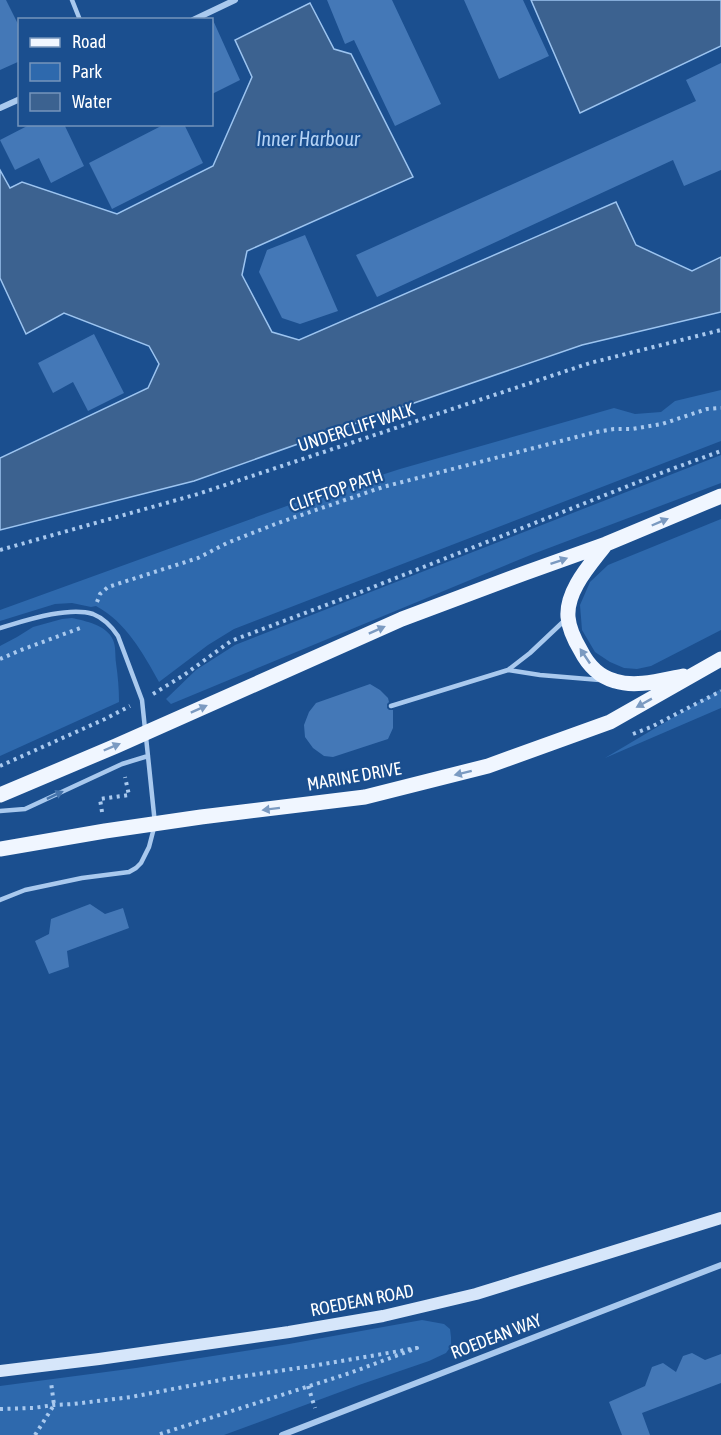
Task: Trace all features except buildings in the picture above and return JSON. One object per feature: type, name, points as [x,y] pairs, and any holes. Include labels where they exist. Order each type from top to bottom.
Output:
[{"type":"main road","points":[[0,795],[402,619],[606,544],[721,496]]},
{"type":"main road","points":[[606,544],[578,582],[569,604],[568,617],[572,636],[582,655],[595,671],[614,681]]},
{"type":"main road","name":"MARINE DRIVE","points":[[0,849],[105,831],[365,797],[488,766],[610,722],[721,659]]},
{"type":"main road","name":"MARINE DRIVE","points":[[614,681],[634,684],[695,674]]},
{"type":"main road","name":"ROEDEAN ROAD","points":[[0,1371],[289,1332],[383,1316],[476,1294],[721,1218]]},
{"type":"street","points":[[197,18],[235,0]]},
{"type":"street","points":[[0,108],[18,100]]},
{"type":"street","name":"ROEDEAN WAY","points":[[282,1435],[721,1264]]},
{"type":"lane","points":[[72,0],[79,18]]},
{"type":"lane","points":[[0,628],[56,614],[79,612],[93,614],[111,626],[118,636],[142,700],[155,824],[149,847],[141,863],[129,872],[82,878],[25,890],[0,900]]},
{"type":"lane","points":[[391,706],[508,670],[530,653],[568,617]]},
{"type":"lane","points":[[508,670],[614,681]]},
{"type":"lane","points":[[0,811],[25,809],[122,765],[148,756]]},
{"type":"path","name":"UNDERCLIFF WALK","points":[[0,550],[198,494],[590,363],[721,330]]},
{"type":"path","name":"CLIFFTOP PATH","points":[[98,617],[102,609],[96,606],[100,594],[108,587],[198,558],[227,543],[383,487],[596,432],[662,424],[707,409],[721,408]]},
{"type":"path","points":[[0,766],[142,700],[184,675],[231,641],[721,451]]},
{"type":"path","points":[[0,659],[77,630],[92,623],[98,617]]},
{"type":"path","points":[[0,1409],[33,1408],[132,1397],[231,1377],[417,1348],[350,1373],[157,1435]]},
{"type":"path","points":[[35,1435],[54,1405],[47,1366]]},
{"type":"path","points":[[308,1386],[319,1421]]},
{"type":"green space","points":[[721,390],[721,441],[234,629],[208,645],[159,682],[140,649],[125,629],[96,606],[72,603],[55,604],[0,621],[0,610],[295,503],[400,469],[614,408],[635,414],[661,412],[675,401]]},
{"type":"green space","points":[[721,455],[721,483],[533,554],[171,704],[166,699],[196,670],[235,645]]},
{"type":"green space","points":[[721,519],[721,630],[651,666],[637,669],[624,668],[595,652],[582,630],[580,605],[590,582],[608,565]]},
{"type":"green space","points":[[72,618],[101,627],[113,640],[119,702],[0,756],[0,646],[33,627]]},
{"type":"green space","points":[[721,689],[721,708],[605,758]]},
{"type":"green space","points":[[422,1320],[444,1324],[450,1329],[451,1346],[446,1353],[224,1435],[0,1435],[0,1386],[136,1368]]},
{"type":"water","points":[[531,0],[721,0],[721,46],[580,113]]},
{"type":"water","name":"Inner Harbour","points":[[310,3],[334,49],[351,54],[413,177],[247,251],[242,275],[272,332],[299,340],[616,202],[636,245],[692,271],[721,257],[721,312],[582,345],[194,481],[0,530],[0,458],[148,388],[159,364],[149,346],[64,313],[26,334],[0,278],[0,170],[10,188],[22,182],[117,214],[213,166],[252,77],[235,40]]}]
